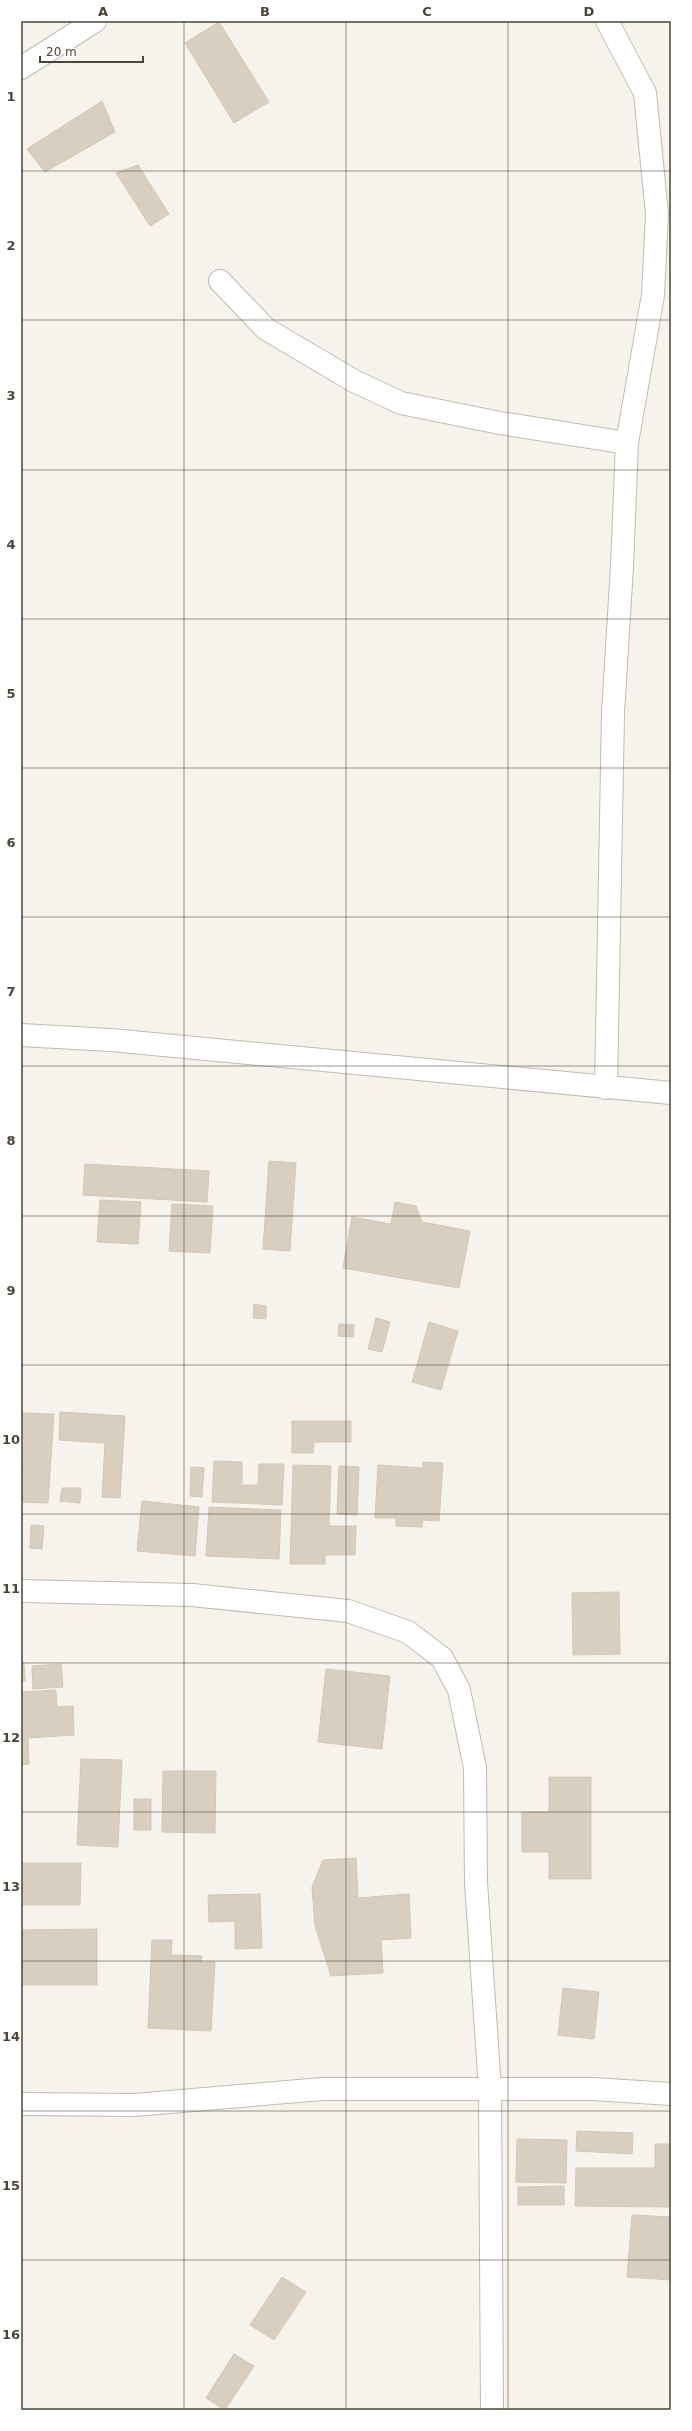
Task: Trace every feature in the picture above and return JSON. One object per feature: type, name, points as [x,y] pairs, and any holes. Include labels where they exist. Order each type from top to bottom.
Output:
[{"type":"street","points":[[21,68],[95,21]]},
{"type":"street","points":[[606,1088],[613,713],[622,566],[627,443],[653,295],[657,214],[645,93],[608,21]]},
{"type":"street","points":[[220,281],[266,329],[354,381],[401,404],[500,423],[627,443]]},
{"type":"street","points":[[21,1035],[111,1040],[671,1093]]},
{"type":"street","points":[[21,1591],[192,1595],[348,1611],[408,1632],[442,1658],[459,1690],[475,1768],[476,1883],[490,2089],[492,2410]]},
{"type":"street","points":[[21,2104],[135,2105],[322,2089],[594,2089],[671,2094]]},
{"type":"building","points":[[219,22],[269,102],[234,123],[185,43]]},
{"type":"building","points":[[102,101],[115,132],[45,172],[27,149]]},
{"type":"building","points":[[138,165],[169,214],[150,226],[116,173]]},
{"type":"building","points":[[269,1161],[296,1163],[290,1251],[263,1249]]},
{"type":"building","points":[[85,1164],[209,1171],[207,1202],[83,1195]]},
{"type":"building","points":[[100,1200],[141,1202],[138,1244],[97,1242]]},
{"type":"building","points":[[395,1202],[416,1206],[422,1222],[470,1231],[459,1288],[343,1268],[352,1217],[391,1224]]},
{"type":"building","points":[[172,1204],[213,1206],[210,1253],[169,1251]]},
{"type":"building","points":[[254,1304],[266,1306],[266,1319],[253,1318]]},
{"type":"building","points":[[376,1318],[390,1322],[382,1352],[368,1349]]},
{"type":"building","points":[[429,1322],[458,1331],[441,1390],[412,1382]]},
{"type":"building","points":[[339,1324],[354,1325],[353,1337],[338,1336]]},
{"type":"building","points":[[60,1412],[125,1416],[120,1498],[102,1497],[105,1443],[59,1440]]},
{"type":"building","points":[[21,1413],[54,1414],[48,1503],[21,1502],[24,1439],[21,1439]]},
{"type":"building","points":[[292,1421],[351,1421],[351,1442],[314,1442],[313,1453],[292,1453]]},
{"type":"building","points":[[214,1461],[242,1462],[242,1485],[258,1485],[259,1464],[284,1464],[282,1505],[212,1502]]},
{"type":"building","points":[[423,1462],[443,1463],[439,1521],[423,1520],[422,1527],[396,1526],[396,1518],[375,1518],[378,1465],[423,1468]]},
{"type":"building","points":[[293,1465],[331,1466],[329,1526],[356,1526],[355,1555],[325,1555],[325,1564],[290,1564]]},
{"type":"building","points":[[339,1466],[359,1467],[357,1515],[337,1514]]},
{"type":"building","points":[[191,1467],[204,1468],[202,1497],[190,1496]]},
{"type":"building","points":[[62,1488],[81,1488],[80,1503],[60,1501]]},
{"type":"building","points":[[142,1501],[199,1507],[195,1556],[137,1551]]},
{"type":"building","points":[[209,1507],[281,1510],[279,1559],[206,1556]]},
{"type":"building","points":[[31,1525],[44,1526],[42,1549],[30,1548]]},
{"type":"building","points":[[619,1592],[620,1654],[573,1655],[572,1593]]},
{"type":"building","points":[[24,1662],[25,1681],[21,1681],[21,1663]]},
{"type":"building","points":[[61,1664],[63,1687],[33,1689],[32,1666]]},
{"type":"building","points":[[326,1669],[390,1676],[382,1749],[318,1742]]},
{"type":"building","points":[[56,1690],[57,1707],[73,1706],[74,1735],[28,1738],[29,1764],[21,1765],[21,1692]]},
{"type":"building","points":[[81,1759],[122,1760],[118,1847],[77,1845]]},
{"type":"building","points":[[163,1771],[216,1771],[215,1833],[162,1832]]},
{"type":"building","points":[[549,1777],[591,1777],[591,1879],[549,1879],[549,1852],[522,1852],[522,1812],[549,1812]]},
{"type":"building","points":[[134,1799],[151,1799],[151,1830],[134,1830]]},
{"type":"building","points":[[356,1858],[358,1898],[409,1894],[411,1938],[381,1940],[383,1973],[331,1976],[315,1926],[312,1887],[323,1860]]},
{"type":"building","points":[[21,1863],[81,1863],[80,1905],[21,1905]]},
{"type":"building","points":[[260,1894],[262,1948],[235,1949],[235,1921],[209,1922],[208,1895]]},
{"type":"building","points":[[97,1929],[97,1985],[21,1985],[21,1930]]},
{"type":"building","points":[[152,1940],[172,1940],[171,1955],[202,1956],[201,1962],[215,1962],[211,2031],[148,2028]]},
{"type":"building","points":[[563,1988],[599,1992],[594,2039],[558,2035]]},
{"type":"building","points":[[577,2131],[633,2133],[632,2154],[576,2151]]},
{"type":"building","points":[[517,2139],[567,2140],[566,2183],[516,2182]]},
{"type":"building","points":[[655,2144],[671,2144],[671,2207],[575,2206],[576,2168],[655,2168]]},
{"type":"building","points":[[564,2186],[564,2205],[518,2205],[518,2187]]},
{"type":"building","points":[[632,2215],[671,2217],[671,2280],[627,2277]]},
{"type":"building","points":[[282,2277],[306,2292],[274,2340],[250,2325]]},
{"type":"building","points":[[234,2354],[254,2366],[225,2410],[206,2398]]}]
